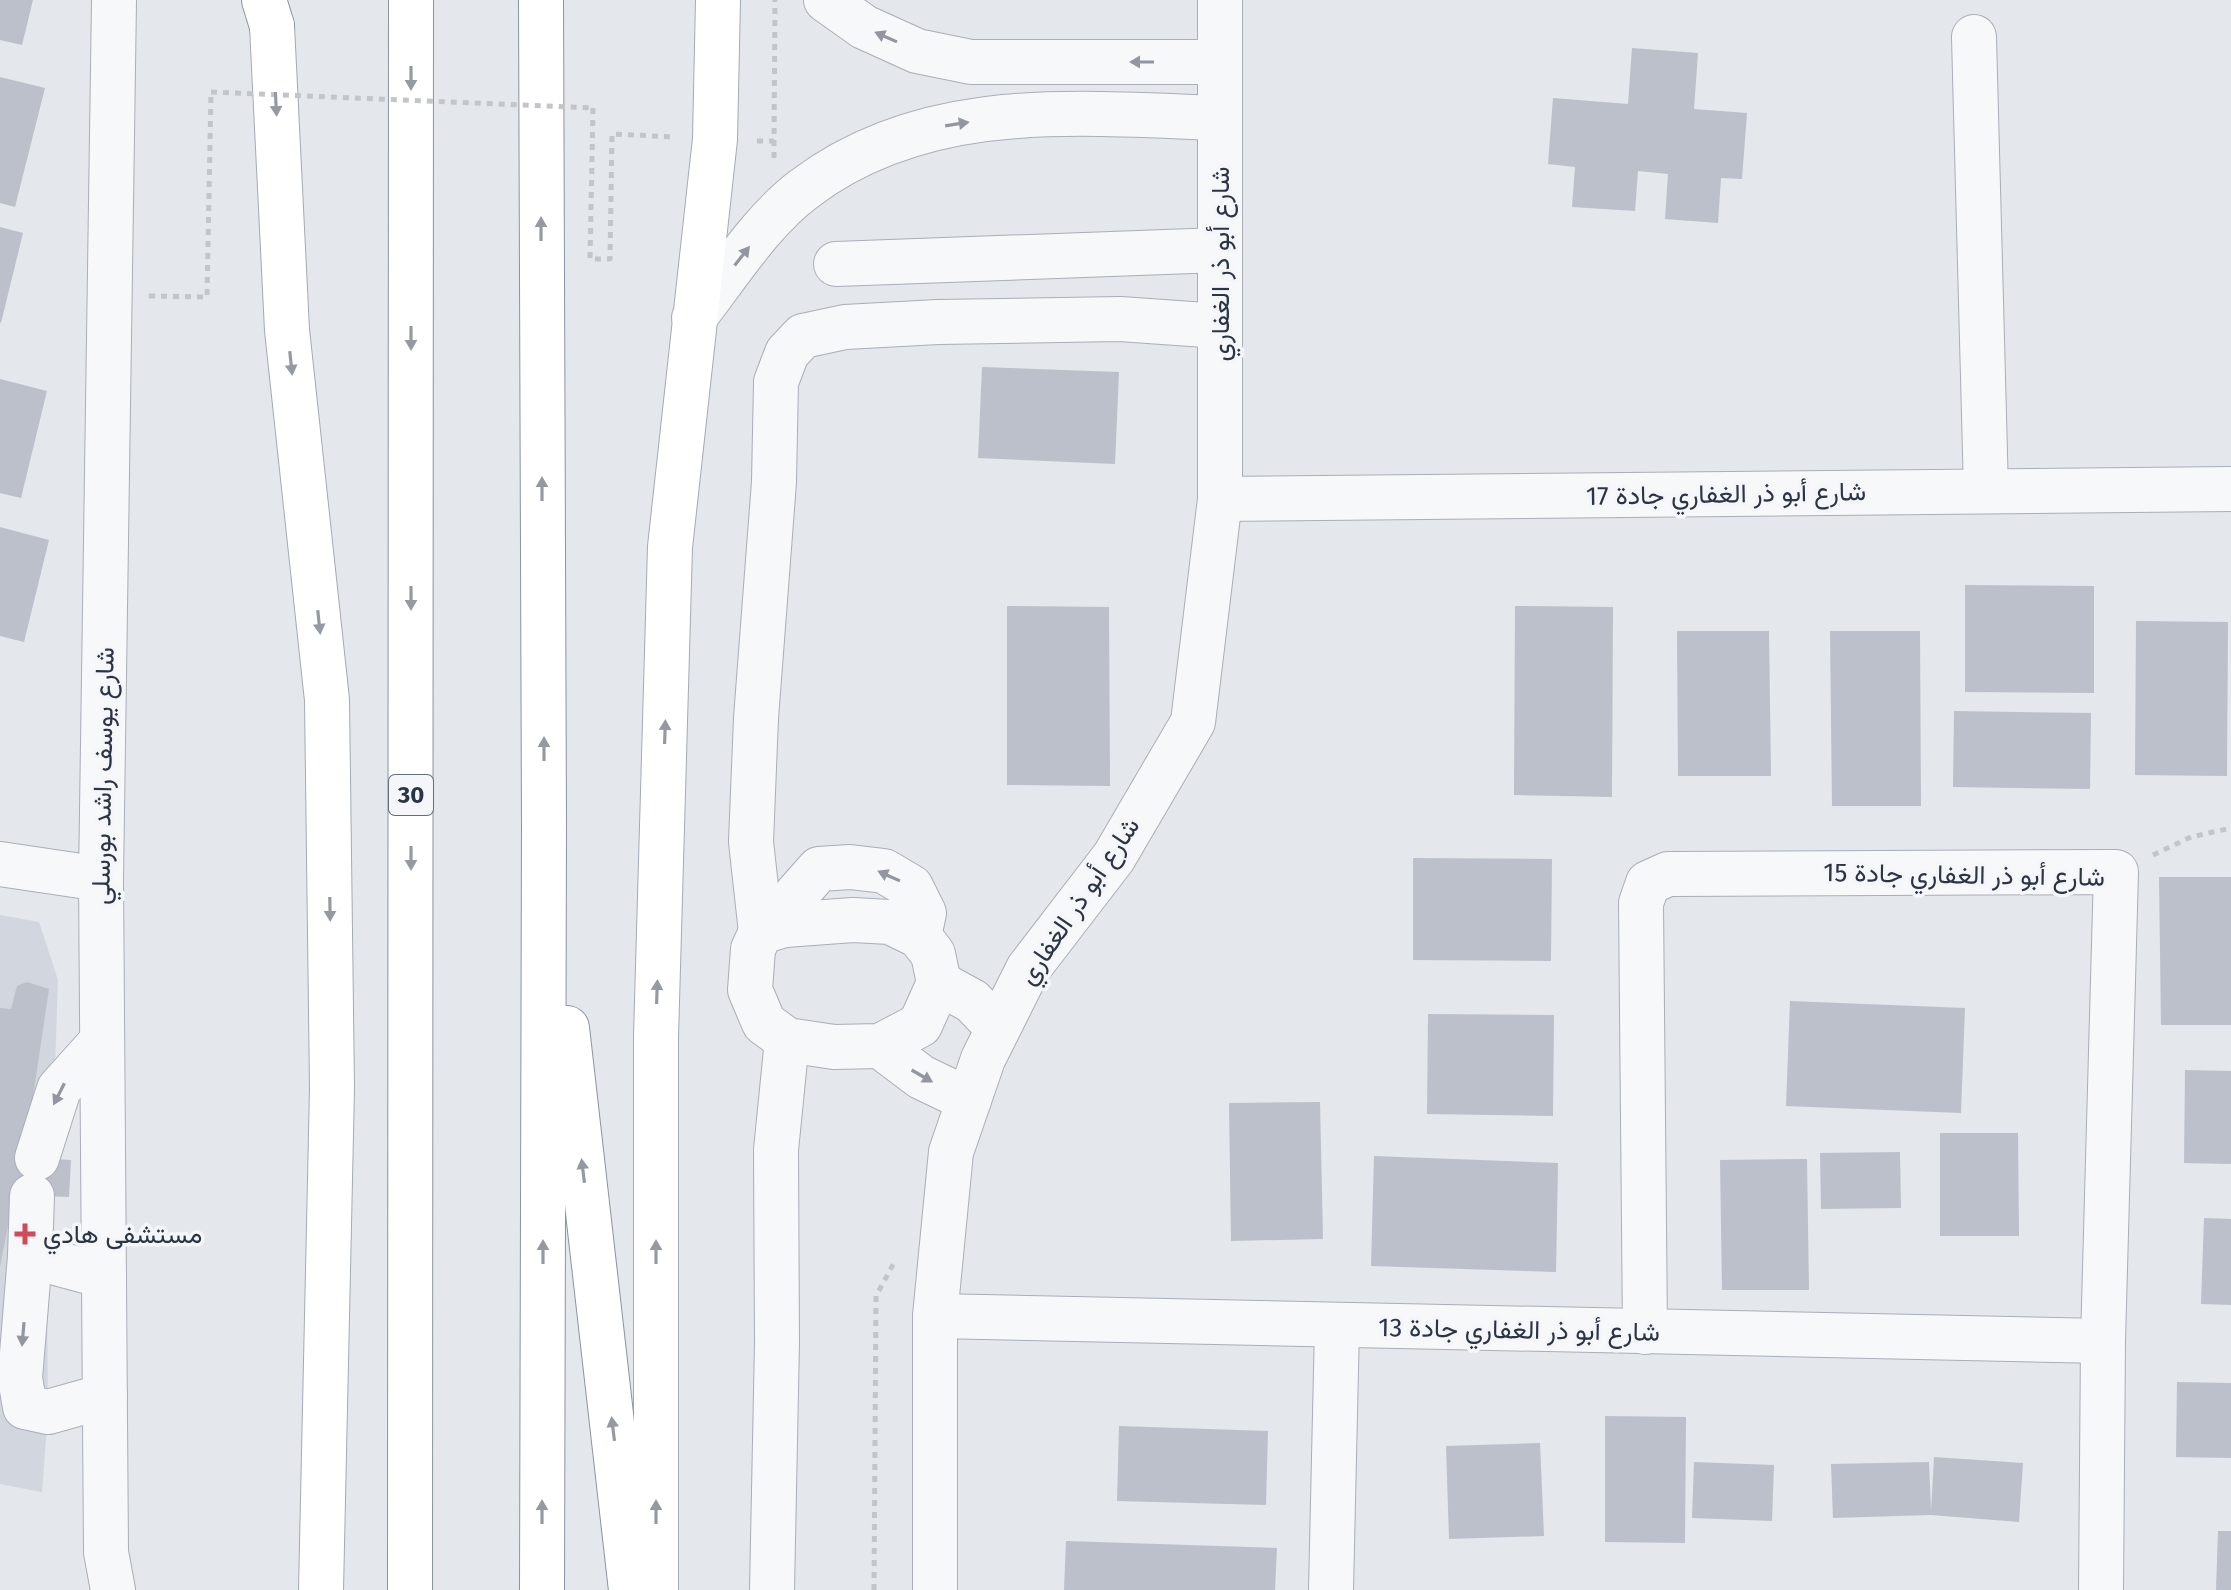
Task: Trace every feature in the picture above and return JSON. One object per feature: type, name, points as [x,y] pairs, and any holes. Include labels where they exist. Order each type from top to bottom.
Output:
[{"type":"main road","name":"30","points":[[410,1590],[411,0]]},
{"type":"main road","points":[[541,0],[544,827],[542,1590]]},
{"type":"main road","points":[[656,1590],[656,1037],[670,547],[715,139],[718,0]]},
{"type":"main road","points":[[270,9],[287,330],[327,700],[332,1088],[321,1590]]},
{"type":"main road","points":[[544,827],[631,1590]]},
{"type":"street","name":"شارع يوسف راشد بورسلي","points":[[105,1577],[101,879],[114,0]]},
{"type":"street","points":[[826,0],[864,27],[917,51],[971,62],[1220,62]]},
{"type":"street","name":"شارع أبو ذر الغفاري","points":[[935,1590],[935,1316],[951,1152],[983,1059],[1028,969],[1114,857],[1193,722],[1220,499],[1220,0]]},
{"type":"street","points":[[1974,37],[1986,491]]},
{"type":"street","points":[[694,318],[774,216],[803,189],[890,141],[950,125],[1046,112],[1219,118]]},
{"type":"street","points":[[836,264],[1220,250]]},
{"type":"street","points":[[773,928],[751,842],[756,718],[774,482],[776,382],[787,353],[803,336],[845,327],[876,325],[1120,319],[1220,326]]},
{"type":"street","name":"شارع أبو ذر الغفاري جادة 17","points":[[1220,499],[2231,489]]},
{"type":"street","points":[[0,864],[101,879]]},
{"type":"street","points":[[850,867],[884,871],[911,887],[924,913],[919,936],[933,954],[939,983],[920,1025],[880,1046],[834,1047],[787,1040],[764,1023],[750,990],[753,949],[773,928],[796,895],[819,869],[850,867]]},
{"type":"street","name":"شارع أبو ذر الغفاري جادة 15","points":[[1645,1332],[1641,903],[1648,883],[1668,874],[2116,872],[2103,1341],[2101,1590]]},
{"type":"street","points":[[939,983],[972,1001],[998,1028]]},
{"type":"street","points":[[772,1590],[777,1342],[776,1150],[787,1040]]},
{"type":"street","points":[[102,1041],[59,1089],[34,1177],[20,1378],[25,1407],[48,1412],[105,1396]]},
{"type":"street","points":[[880,1046],[921,1077],[969,1100]]},
{"type":"street","points":[[30,1256],[104,1276]]},
{"type":"street","name":"شارع أبو ذر الغفاري جادة 13","points":[[935,1316],[2103,1341]]},
{"type":"street","points":[[1331,1590],[1337,1326]]},
{"type":"path","points":[[110,294],[182,299],[207,297],[211,92],[593,108],[590,259],[610,259],[612,134],[774,141],[775,0]]},
{"type":"path","points":[[2116,872],[2191,837],[2231,828]]},
{"type":"path","points":[[874,1590],[876,1296],[898,1256]]},
{"type":"shaded area","name":"مستشفى هادي","points":[[0,915],[39,922],[58,980],[47,1300],[48,1412],[42,1492],[0,1484]]},
{"type":"building","points":[[0,0],[33,0],[22,45],[0,40]]},
{"type":"building","points":[[1632,48],[1698,53],[1694,109],[1747,113],[1742,179],[1721,178],[1718,223],[1665,219],[1668,174],[1638,171],[1635,211],[1572,207],[1575,167],[1548,164],[1553,98],[1628,104]]},
{"type":"building","points":[[0,77],[45,88],[15,207],[0,203]]},
{"type":"building","points":[[0,227],[23,233],[1,323],[0,322]]},
{"type":"building","points":[[982,367],[1119,372],[1115,464],[978,458]]},
{"type":"building","points":[[0,379],[47,391],[21,498],[0,493]]},
{"type":"building","points":[[0,527],[49,540],[24,642],[0,636]]},
{"type":"building","points":[[1965,585],[2094,586],[2094,693],[1965,692]]},
{"type":"building","points":[[1007,606],[1109,607],[1110,786],[1007,785]]},
{"type":"building","points":[[1515,606],[1613,607],[1612,797],[1514,795]]},
{"type":"building","points":[[2136,621],[2228,622],[2227,776],[2135,775]]},
{"type":"building","points":[[1677,631],[1769,631],[1771,776],[1678,776]]},
{"type":"building","points":[[1830,631],[1920,631],[1921,806],[1832,806]]},
{"type":"building","points":[[1954,711],[2091,713],[2090,789],[1953,787]]},
{"type":"building","points":[[1413,858],[1552,859],[1551,961],[1413,960]]},
{"type":"building","points":[[2159,877],[2231,877],[2231,1025],[2161,1025]]},
{"type":"building","points":[[27,982],[49,989],[24,1157],[71,1160],[69,1197],[14,1195],[0,1267],[0,1008],[11,1009],[17,986]]},
{"type":"building","points":[[1790,1001],[1965,1008],[1961,1113],[1786,1106]]},
{"type":"building","points":[[1428,1014],[1554,1015],[1553,1116],[1427,1114]]},
{"type":"building","points":[[2185,1070],[2231,1071],[2231,1164],[2184,1163]]},
{"type":"building","points":[[1320,1102],[1323,1239],[1231,1241],[1229,1103]]},
{"type":"building","points":[[1940,1133],[2018,1133],[2019,1236],[1940,1236]]},
{"type":"building","points":[[1900,1152],[1901,1208],[1821,1209],[1820,1153]]},
{"type":"building","points":[[1374,1156],[1558,1163],[1556,1272],[1371,1266]]},
{"type":"building","points":[[1807,1159],[1809,1290],[1722,1290],[1720,1160]]},
{"type":"building","points":[[2204,1218],[2231,1219],[2231,1305],[2201,1304]]},
{"type":"building","points":[[2177,1382],[2231,1383],[2231,1458],[2176,1457]]},
{"type":"building","points":[[1605,1416],[1686,1417],[1685,1543],[1605,1542]]},
{"type":"building","points":[[1119,1426],[1268,1431],[1266,1505],[1117,1501]]},
{"type":"building","points":[[1540,1443],[1544,1536],[1449,1539],[1446,1446]]},
{"type":"building","points":[[1934,1457],[2023,1463],[2019,1522],[1931,1515],[1833,1518],[1831,1464],[1929,1462],[1931,1511]]},
{"type":"building","points":[[1694,1462],[1774,1465],[1772,1521],[1692,1518]]},
{"type":"building","points":[[2218,1531],[2231,1531],[2231,1590],[2216,1590]]},
{"type":"building","points":[[1066,1541],[1277,1548],[1275,1590],[1064,1590]]},
{"type":"place","name":"مستشفى هادي","points":[[25,1234]]}]
